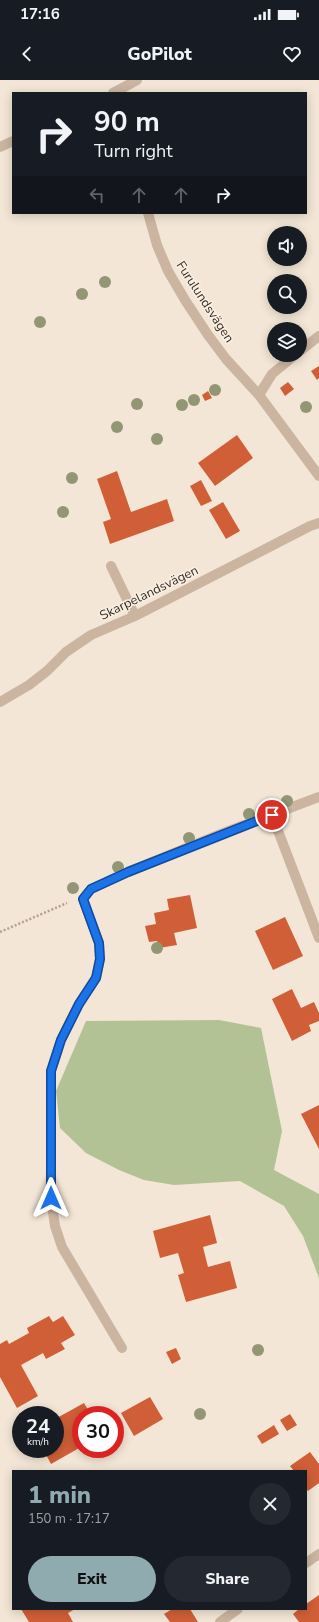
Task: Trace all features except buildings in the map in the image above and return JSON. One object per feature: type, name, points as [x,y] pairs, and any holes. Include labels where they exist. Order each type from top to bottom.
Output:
[{"type":"street","points":[[115,92],[137,80]]},
{"type":"street","points":[[0,147],[12,141]]},
{"type":"street","name":"Furulundsvägen","points":[[148,214],[157,245],[165,264],[185,300],[226,359],[259,394],[319,476]]},
{"type":"street","points":[[307,345],[319,336]]},
{"type":"street","points":[[259,394],[272,374],[287,362]]},
{"type":"street","name":"Skarpelandsvägen","points":[[0,702],[29,685],[48,670],[66,652],[91,636],[135,616],[310,526],[319,523]]},
{"type":"street","points":[[111,566],[135,616]]},
{"type":"street","points":[[122,1348],[62,1247],[54,1226],[51,1198],[51,1071],[61,1040],[79,1004],[96,978],[100,959],[99,943],[83,899],[91,889],[128,872],[319,797]]},
{"type":"street","points":[[272,815],[319,938]]},
{"type":"street","points":[[307,1562],[319,1554]]},
{"type":"street","points":[[220,1622],[237,1610]]},
{"type":"path","points":[[0,932],[61,904],[83,899]]},
{"type":"green space","points":[[219,1020],[261,1028],[282,1131],[274,1170],[319,1194],[319,1278],[303,1236],[284,1206],[240,1181],[174,1185],[144,1180],[119,1170],[86,1153],[60,1128],[56,1091],[86,1021]]},
{"type":"route","points":[[51,1198],[51,1071],[61,1040],[79,1004],[96,978],[100,959],[99,943],[95,928],[83,899],[91,889],[128,872],[272,815]]}]
